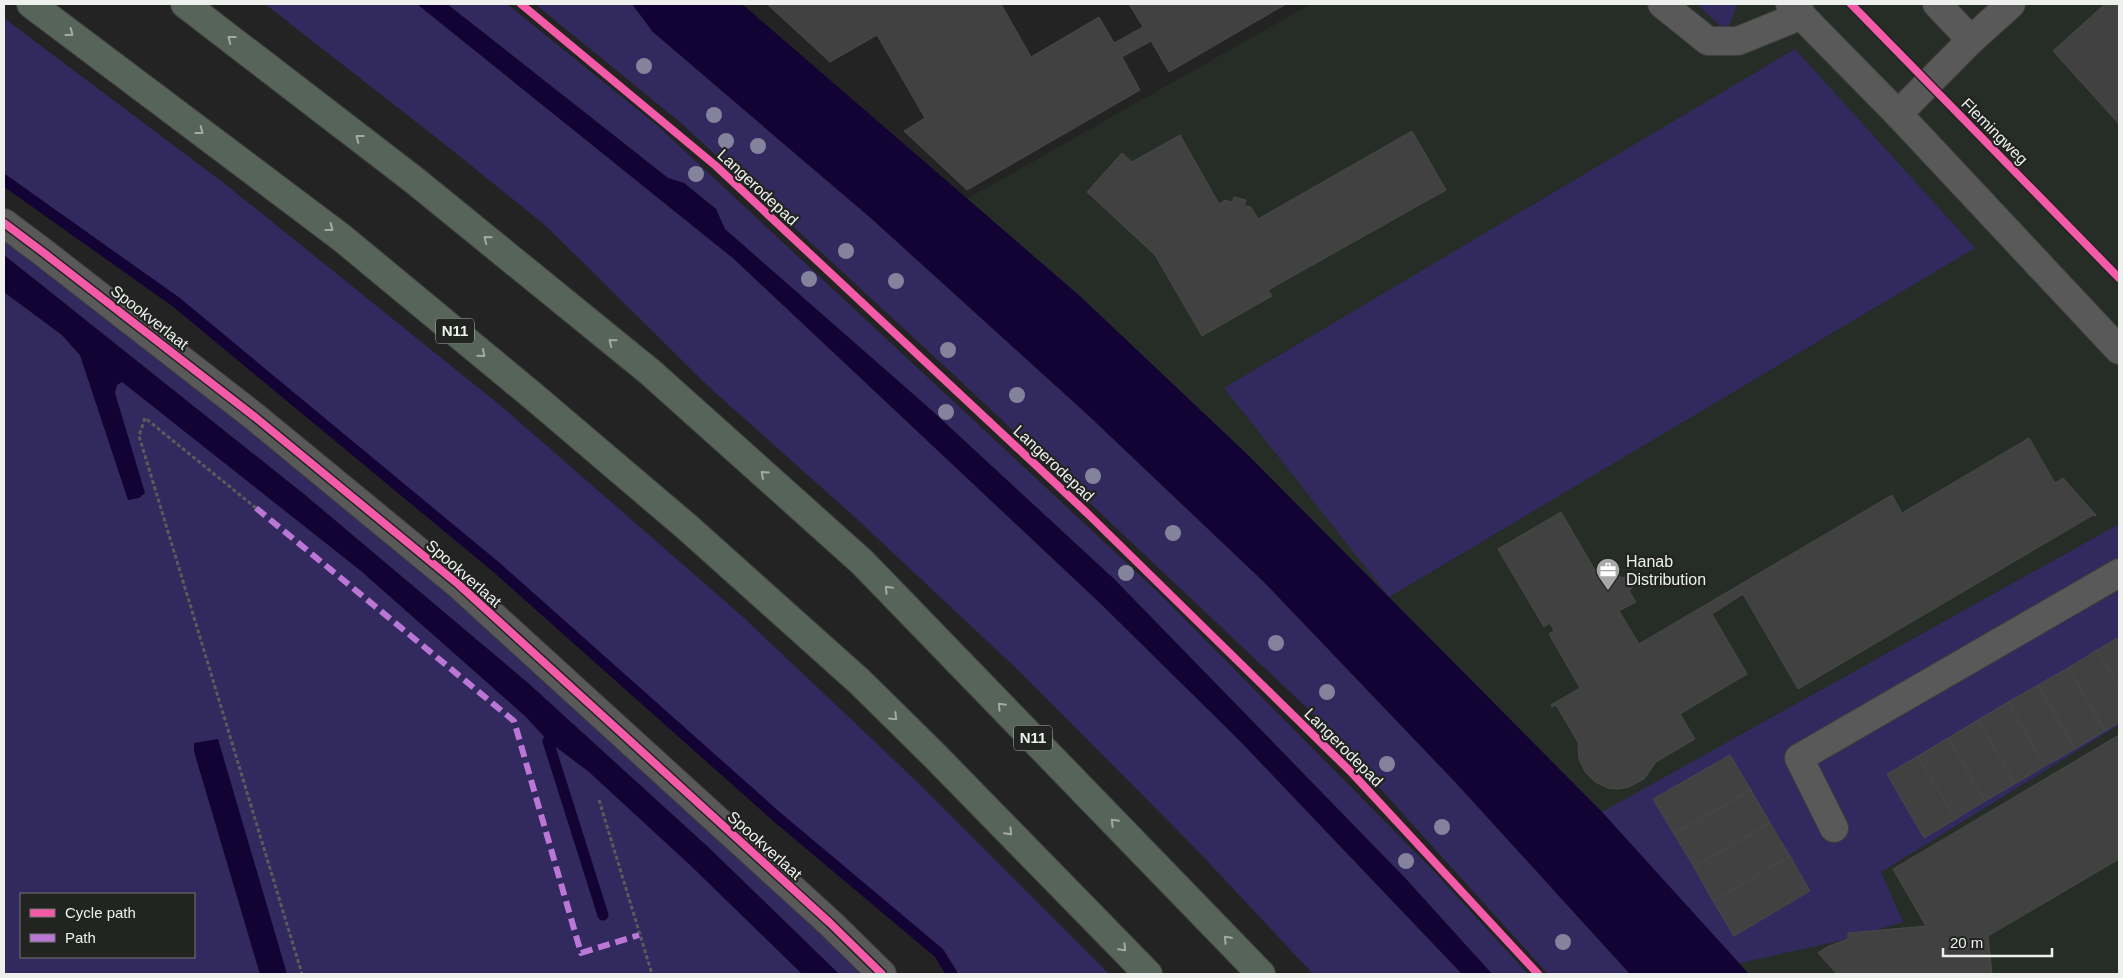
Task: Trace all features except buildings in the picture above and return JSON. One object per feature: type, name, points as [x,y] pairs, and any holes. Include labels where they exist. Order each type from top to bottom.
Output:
[{"type":"highway","name":"N11","points":[[31,4],[342,238],[533,396],[687,527],[860,682],[1148,974]]},
{"type":"highway","name":"N11","points":[[185,4],[414,180],[650,372],[855,556],[1261,974]]},
{"type":"street","points":[[1662,4],[1708,41],[1738,41],[1796,9],[1898,114],[2119,350]]},
{"type":"street","points":[[1937,4],[1971,40]]},
{"type":"street","points":[[1898,114],[1971,40],[2011,4]]},
{"type":"street","name":"Spookverlaat","points":[[4,223],[255,417],[458,584],[830,923],[882,974]]},
{"type":"street","points":[[1834,828],[1799,758],[2119,573]]},
{"type":"path","points":[[256,508],[145,418],[139,436],[302,974]]},
{"type":"path","points":[[600,800],[652,974]]},
{"type":"shaded area","points":[[265,4],[417,4],[734,259],[1101,604],[1240,741],[1462,974],[1313,974],[1197,850],[1020,672],[858,520],[709,387],[546,226]]},
{"type":"shaded area","points":[[417,4],[447,4],[668,178],[684,183],[716,209],[725,229],[929,408],[1114,579],[1406,879],[1492,974],[1462,974],[1240,741],[1101,604],[734,259]]},
{"type":"shaded area","points":[[447,4],[507,4],[658,126],[1159,593],[1430,867],[1528,974],[1492,974],[1406,879],[1114,579],[929,408],[724,229],[716,209],[684,183],[668,178]]},
{"type":"shaded area","points":[[535,4],[632,4],[653,32],[873,220],[1088,415],[1266,584],[1457,784],[1630,974],[1548,974],[1307,708],[953,374],[681,123]]},
{"type":"shaded area","points":[[632,4],[742,4],[1081,297],[1249,456],[1602,812],[1749,974],[1630,974],[1457,784],[1266,584],[1088,415],[873,220],[653,32]]},
{"type":"shaded area","points":[[1311,4],[2119,4],[2119,974],[1696,974],[930,220]]},
{"type":"shaded area","points":[[1697,4],[1737,4],[1727,32]]},
{"type":"shaded area","points":[[4,18],[225,184],[501,406],[743,617],[912,777],[1109,974],[952,974],[938,953],[777,817],[496,567],[176,302],[4,180]]},
{"type":"shaded area","points":[[1795,49],[1975,248],[1389,597],[1224,388]]},
{"type":"shaded area","points":[[4,236],[36,259],[314,482],[472,613],[851,959],[859,974],[839,974],[708,847],[528,683],[305,495],[4,255]]},
{"type":"shaded area","points":[[4,255],[305,495],[528,683],[708,847],[839,974],[802,974],[690,865],[589,772],[548,741],[526,717],[361,571],[122,382],[117,385],[115,393],[145,493],[139,498],[128,500],[80,355],[62,335],[4,292]]},
{"type":"shaded area","points":[[4,292],[62,335],[80,355],[129,500],[138,497],[96,351],[590,760],[822,974],[278,974],[194,751],[260,974],[4,974]]},
{"type":"shaded area","points":[[2119,524],[2119,725],[1881,872],[1903,922],[1839,941],[1736,964],[1602,812]]},
{"type":"shaded area","points":[[218,739],[287,974],[260,974],[194,751],[194,743]]},
{"type":"waterway","points":[[4,180],[176,302],[496,567],[777,817],[939,953],[952,974]]},
{"type":"waterway","points":[[548,741],[603,915]]},
{"type":"marked path","points":[[256,508],[514,721],[581,953],[639,935]]},
{"type":"cycle path","name":"Langerodepad","points":[[521,4],[716,166],[1087,513],[1352,773],[1538,974]]},
{"type":"cycle path","name":"Flemingweg","points":[[1851,4],[2119,278]]},
{"type":"cycle path","points":[[4,223],[255,417],[458,584],[830,923],[882,974]]},
{"type":"place","name":"Hanab Distribution","points":[[1608,591]]}]
